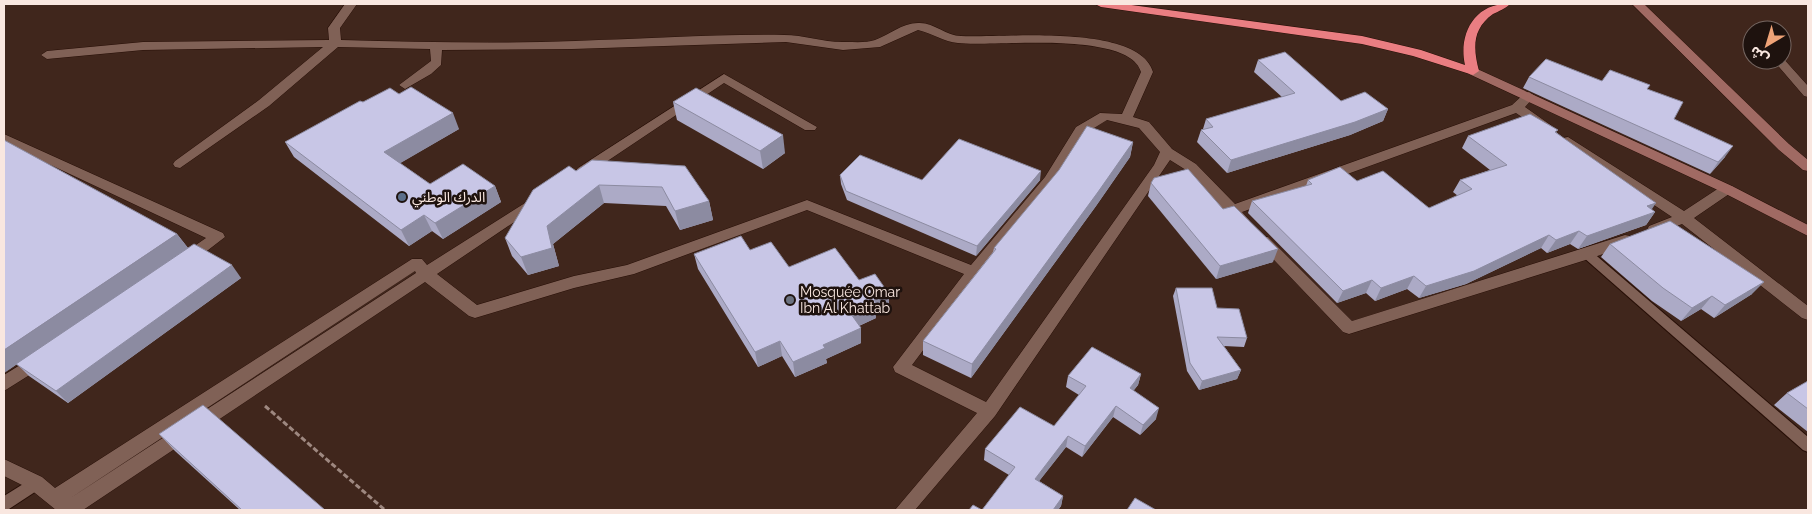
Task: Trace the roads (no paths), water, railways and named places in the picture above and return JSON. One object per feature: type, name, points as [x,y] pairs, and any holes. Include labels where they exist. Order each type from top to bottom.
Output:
[{"type":"highway","points":[[1100,4],[1362,40],[1417,52],[1473,72]]},
{"type":"highway","points":[[1473,72],[1468,55],[1468,36],[1478,22],[1492,9],[1504,4]]},
{"type":"main road","points":[[1638,4],[1784,147],[1808,167]]},
{"type":"main road","points":[[1473,72],[1529,96],[1726,189],[1808,231]]},
{"type":"street","points":[[335,43],[334,28],[350,4]]},
{"type":"street","points":[[48,55],[142,46],[335,43],[436,46],[572,45],[786,38],[843,46],[876,44],[907,29],[918,26],[935,30],[949,38],[959,40],[1040,38],[1113,47],[1143,61],[1147,72],[1126,119]]},
{"type":"street","points":[[180,164],[264,103],[335,43]]},
{"type":"street","points":[[405,84],[427,71],[437,62],[436,46]]},
{"type":"street","points":[[1788,70],[1808,93]]},
{"type":"street","points":[[575,176],[724,78],[810,127]]},
{"type":"street","points":[[1232,210],[1517,108],[1529,96]]},
{"type":"street","points":[[1517,108],[1684,218],[1808,314]]},
{"type":"street","points":[[989,411],[901,367],[974,272],[1050,180],[1081,130],[1105,116],[1126,119],[1144,125],[1167,152],[1191,167],[1349,328],[1587,254],[1684,218],[1726,189]]},
{"type":"street","points":[[4,138],[218,237],[169,271]]},
{"type":"street","points":[[904,510],[989,411],[1160,166],[1167,152]]},
{"type":"street","points":[[64,506],[247,391],[550,192]]},
{"type":"street","points":[[64,506],[417,263],[425,273],[475,312],[574,282],[629,270],[808,205],[974,272]]},
{"type":"street","points":[[4,384],[53,350]]},
{"type":"street","points":[[4,467],[36,483],[64,506]]},
{"type":"lane","points":[[1587,254],[1808,446]]},
{"type":"lane","points":[[4,504],[36,483]]},
{"type":"place","name":"الدرك الوطني","points":[[402,197]]},
{"type":"place","name":"Mosquée Omar Ibn Al Khattab","points":[[790,300]]}]
